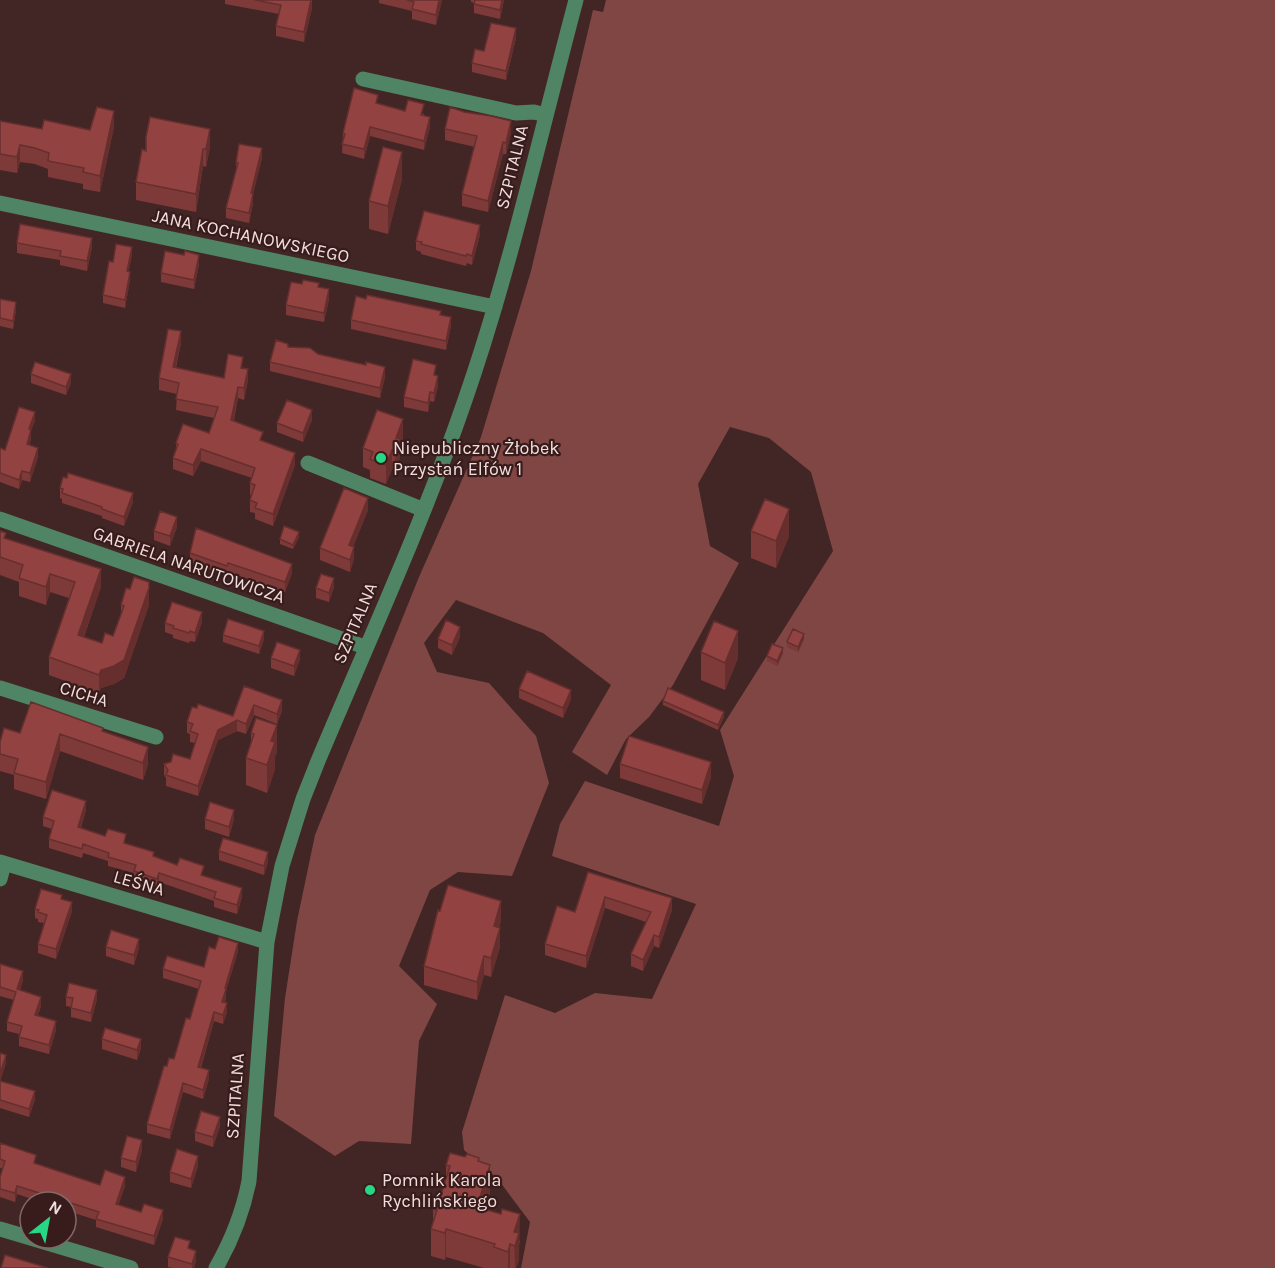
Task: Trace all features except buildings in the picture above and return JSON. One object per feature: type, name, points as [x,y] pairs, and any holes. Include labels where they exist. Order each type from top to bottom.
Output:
[{"type":"street","name":"SZPITALNA","points":[[216,1268],[237,1225],[249,1181],[267,942],[282,866],[303,799],[424,510],[465,400],[520,219],[576,0]]},
{"type":"street","points":[[363,79],[516,113],[534,112],[546,115]]},
{"type":"street","name":"JANA KOCHANOWSKIEGO","points":[[0,204],[495,307]]},
{"type":"street","points":[[308,463],[424,510]]},
{"type":"street","name":"GABRIELA NARUTOWICZA","points":[[0,519],[365,647]]},
{"type":"street","name":"CICHA","points":[[0,688],[156,737]]},
{"type":"street","name":"LEŚNA","points":[[2,868],[267,942]]},
{"type":"street","points":[[0,1229],[131,1268]]},
{"type":"shaded area","points":[[606,0],[1275,0],[1275,1268],[521,1268],[530,1222],[497,1178],[464,1150],[462,1132],[505,995],[555,1013],[595,993],[652,999],[696,904],[552,856],[560,824],[585,781],[719,826],[734,776],[720,730],[833,551],[811,472],[769,438],[730,427],[698,484],[710,546],[739,563],[673,685],[649,717],[626,739],[607,775],[572,752],[611,685],[543,633],[456,600],[424,643],[437,672],[489,683],[536,736],[549,783],[512,876],[458,872],[430,890],[399,966],[437,1004],[419,1041],[411,1144],[359,1141],[335,1156],[274,1116],[285,998],[297,921],[315,835],[419,577],[481,437],[531,271],[593,10],[603,12]]},
{"type":"place","name":"Niepubliczny Żłobek Przystań Elfów 1","points":[[381,458]]},
{"type":"place","name":"Pomnik Karola Rychlińskiego","points":[[370,1190]]}]
